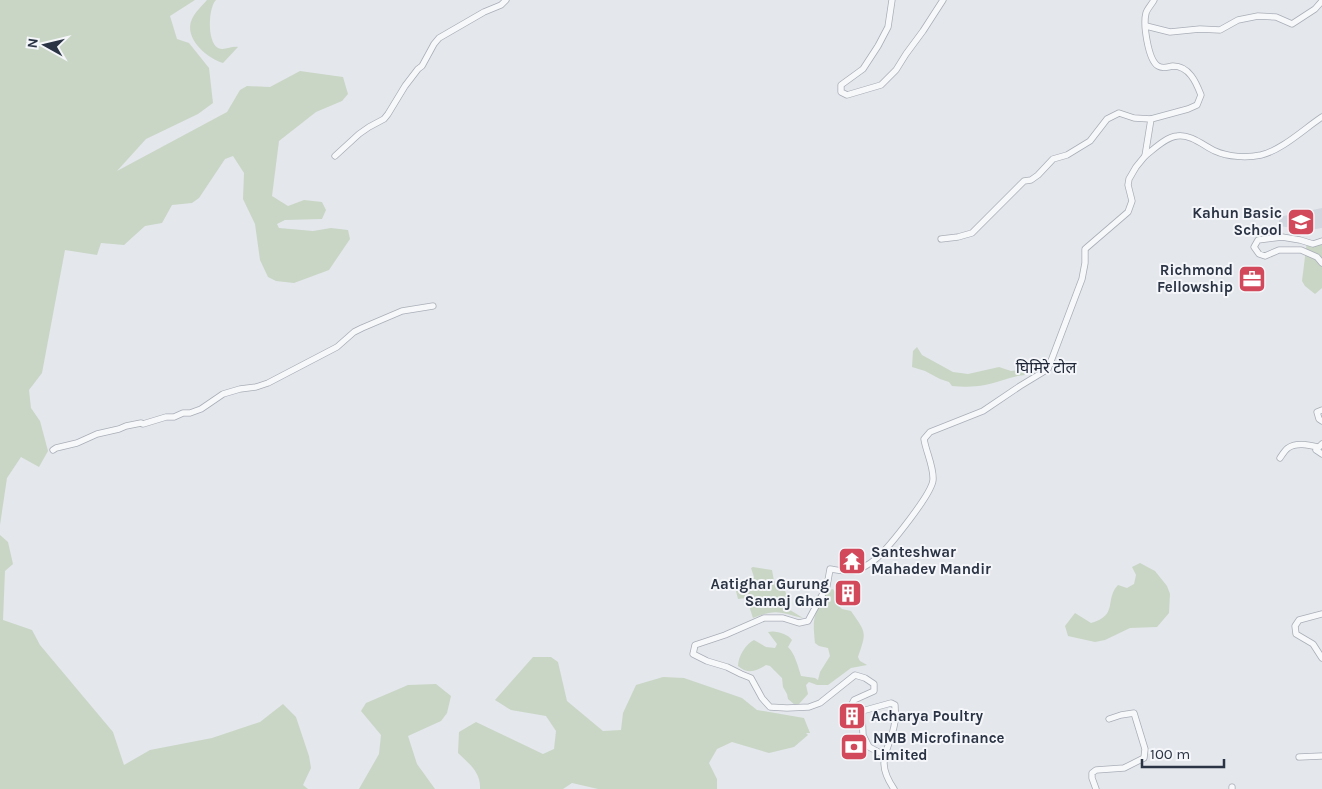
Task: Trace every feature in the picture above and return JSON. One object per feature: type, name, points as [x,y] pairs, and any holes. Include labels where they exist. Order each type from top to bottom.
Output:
[{"type":"street","points":[[335,156],[358,134],[384,119],[405,86],[422,66],[439,38],[484,12],[501,5],[506,0]]},
{"type":"street","points":[[893,1],[888,28],[878,46],[864,69],[841,85],[841,92],[847,95],[881,85],[896,70],[943,0]]},
{"type":"street","points":[[941,239],[958,237],[972,232],[1024,181],[1031,180],[1038,175],[1053,159],[1066,155],[1090,141],[1107,119],[1119,114],[1134,118],[1150,119],[1197,105],[1201,95],[1195,80],[1187,70],[1178,67],[1159,67],[1154,63],[1150,55],[1146,13],[1154,0]]},
{"type":"street","points":[[1146,26],[1170,32],[1220,30],[1238,20],[1258,16],[1276,17],[1292,24],[1315,9],[1322,1]]},
{"type":"street","points":[[894,789],[886,778],[884,755],[895,720],[895,706],[891,703],[862,711],[851,706],[854,700],[874,690],[874,684],[865,678],[855,675],[820,703],[809,707],[770,707],[762,698],[751,678],[727,666],[707,661],[693,654],[694,645],[725,635],[764,618],[783,618],[799,624],[808,620],[827,586],[830,569],[853,571],[868,565],[878,557],[904,526],[928,492],[933,481],[924,438],[930,432],[983,411],[1048,369],[1082,279],[1085,249],[1128,212],[1132,201],[1128,185],[1129,179],[1145,156],[1176,135],[1186,136],[1225,154],[1262,155],[1300,135],[1322,117]]},
{"type":"street","points":[[1145,156],[1150,119]]},
{"type":"street","points":[[1322,241],[1313,244],[1282,237],[1258,240],[1254,247],[1259,254],[1265,256],[1279,250],[1301,250],[1317,257],[1322,263]]},
{"type":"street","points":[[53,450],[126,426],[174,417],[201,409],[223,394],[256,387],[280,377],[337,347],[354,332],[380,320],[402,311],[433,306]]},
{"type":"street","points":[[1322,410],[1317,412],[1319,419],[1322,421]]},
{"type":"street","points":[[1280,458],[1287,448],[1294,445],[1320,446]]},
{"type":"street","points":[[1320,446],[1316,450],[1322,454]]},
{"type":"street","points":[[1322,614],[1299,620],[1295,626],[1296,634],[1313,644],[1322,658]]},
{"type":"street","points":[[862,711],[863,735],[869,747],[884,755]]},
{"type":"street","points":[[1096,789],[1092,778],[1092,774],[1096,770],[1124,768],[1144,758],[1145,749],[1134,713],[1109,719]]},
{"type":"street","points":[[1299,757],[1322,756]]},
{"type":"shaded area","name":"Kahun Basic School","points":[[1322,208],[1322,228],[1310,230],[1279,226],[1279,217]]},
{"type":"green space","points":[[0,0],[195,0],[170,16],[177,39],[189,43],[209,68],[213,103],[198,114],[146,139],[117,171],[227,112],[240,90],[247,86],[270,87],[300,71],[343,77],[348,94],[342,101],[316,112],[279,141],[272,196],[288,206],[304,200],[322,202],[326,210],[322,219],[285,220],[277,224],[279,228],[313,231],[331,228],[348,230],[350,239],[329,270],[294,283],[276,281],[268,277],[260,260],[255,224],[243,199],[244,173],[233,156],[225,159],[199,198],[192,203],[172,205],[162,223],[145,226],[124,245],[101,243],[97,255],[65,250],[42,373],[29,390],[31,408],[40,421],[48,451],[39,467],[21,457],[7,478],[0,525]]},
{"type":"green space","points":[[207,0],[216,0],[210,17],[210,32],[214,45],[220,49],[238,47],[223,63],[204,52],[198,46],[191,33],[192,19]]},
{"type":"green space","points":[[1307,241],[1322,245],[1322,288],[1315,294],[1302,281]]},
{"type":"green space","points":[[917,347],[922,355],[953,372],[968,374],[999,367],[1011,371],[1021,370],[1025,375],[981,386],[952,386],[949,382],[912,367],[913,351]]},
{"type":"green space","points":[[0,535],[8,542],[13,564],[5,571],[3,620],[32,630],[40,645],[113,732],[124,765],[150,750],[212,738],[260,722],[283,704],[296,717],[309,756],[311,768],[303,785],[308,789],[0,789]]},
{"type":"green space","points":[[1140,563],[1155,571],[1167,586],[1170,594],[1169,613],[1157,627],[1130,628],[1105,640],[1095,642],[1068,636],[1065,626],[1075,613],[1091,623],[1105,616],[1118,585],[1127,588],[1134,584],[1136,575],[1132,567]]},
{"type":"green space","points":[[751,568],[772,570],[774,581],[783,585],[790,610],[803,618],[773,612],[753,618],[749,606],[754,603],[753,599],[750,596],[738,599],[736,591],[742,589],[752,580],[754,577]]},
{"type":"green space","points":[[833,589],[838,597],[839,606],[842,609],[851,611],[864,632],[858,657],[860,661],[867,665],[851,668],[828,685],[817,685],[809,682],[806,685],[808,694],[799,704],[795,705],[788,699],[783,687],[782,678],[770,666],[766,665],[759,669],[748,671],[738,666],[739,658],[748,644],[754,640],[766,647],[775,648],[777,644],[768,632],[778,632],[785,634],[792,640],[788,647],[801,676],[818,680],[820,672],[830,656],[828,648],[815,643],[814,621],[820,604],[829,590]]},
{"type":"green space","points":[[533,657],[551,657],[558,662],[567,701],[603,731],[621,730],[623,713],[636,685],[663,677],[684,678],[742,698],[757,710],[804,718],[810,733],[806,733],[808,735],[794,747],[769,753],[732,742],[717,749],[709,763],[717,779],[717,789],[598,789],[572,783],[563,789],[480,789],[479,778],[476,773],[458,753],[459,732],[476,722],[543,754],[554,749],[556,731],[546,716],[511,710],[495,700]]},
{"type":"green space","points":[[436,684],[451,696],[447,713],[441,721],[408,736],[417,764],[435,789],[359,789],[379,754],[381,735],[361,711],[366,703],[408,685]]},
{"type":"place","name":"Kahun Basic School","points":[[1301,222]]},
{"type":"place","name":"Richmond Fellowship","points":[[1252,279]]},
{"type":"place","name":"Santeshwar Mahadev Mandir","points":[[852,561]]},
{"type":"place","name":"Aatighar Gurung Samaj Ghar","points":[[848,593]]},
{"type":"place","name":"Acharya Poultry","points":[[852,716]]},
{"type":"place","name":"NMB Microfinance Limited","points":[[854,747]]},
{"type":"district","name":"घिमिरे टोल","points":[[1046,367]]}]
